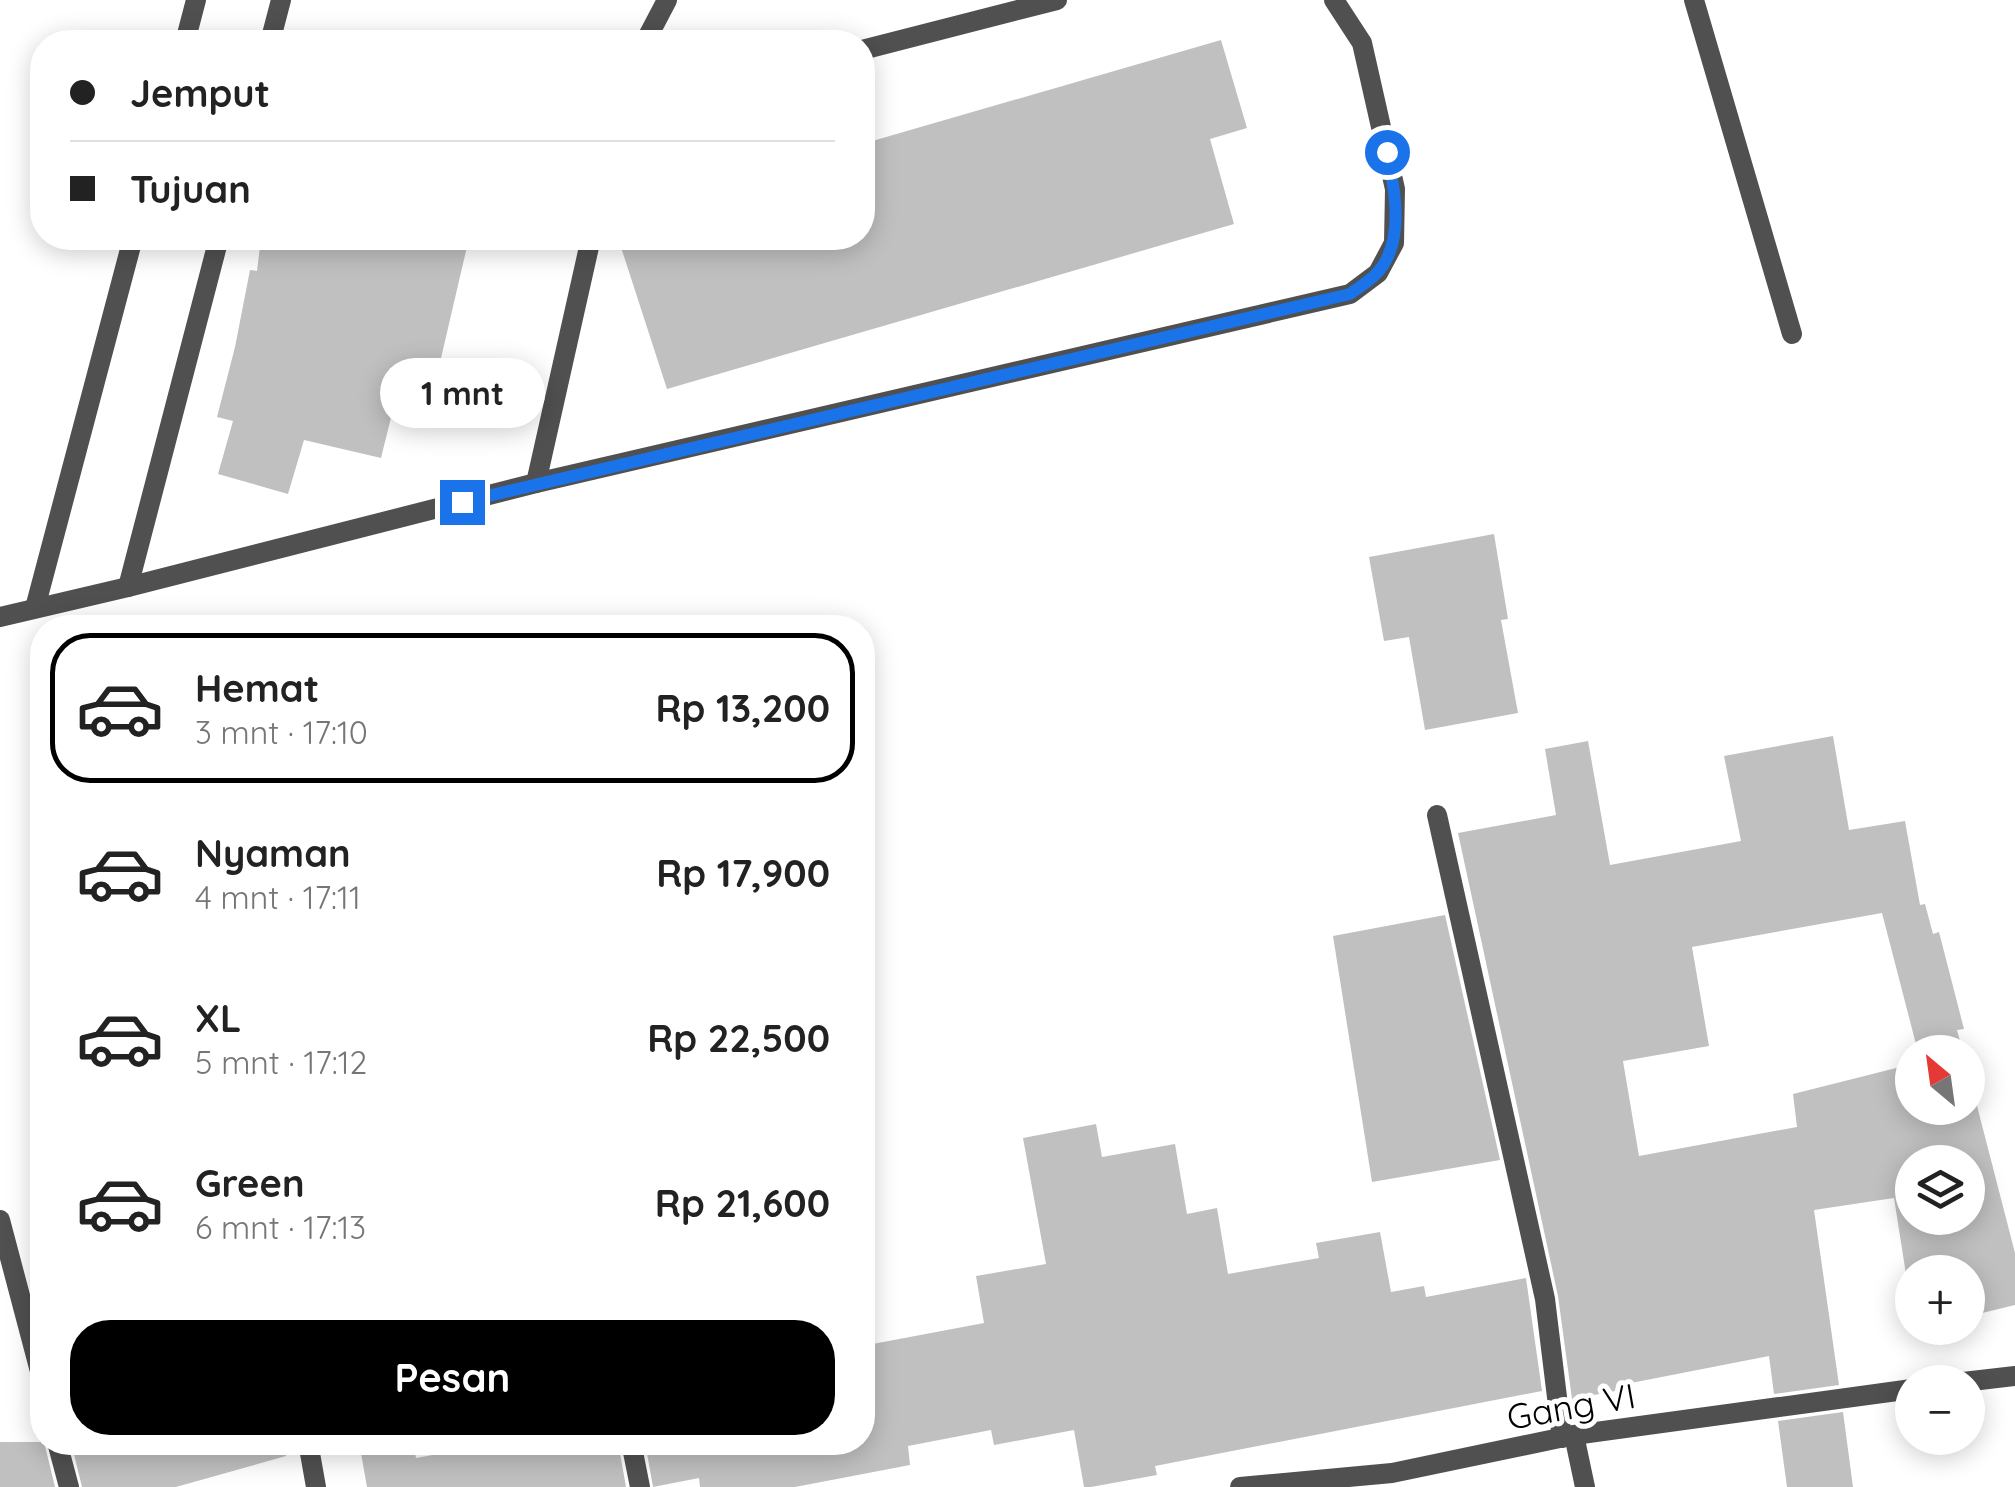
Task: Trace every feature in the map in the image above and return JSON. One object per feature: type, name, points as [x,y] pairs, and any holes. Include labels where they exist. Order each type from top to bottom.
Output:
[{"type":"street","points":[[188,30],[196,0]]},
{"type":"street","points":[[273,30],[282,0]]},
{"type":"street","points":[[651,30],[667,0]]},
{"type":"street","points":[[875,47],[1057,0]]},
{"type":"street","points":[[0,616],[536,483],[1350,294],[1378,273],[1394,242],[1395,189],[1362,44],[1334,0]]},
{"type":"street","points":[[1694,0],[1792,334]]},
{"type":"street","points":[[35,608],[130,250]]},
{"type":"street","points":[[128,587],[216,250]]},
{"type":"street","points":[[536,483],[588,250]]},
{"type":"street","points":[[1437,815],[1545,1299],[1568,1437],[1585,1487]]},
{"type":"street","points":[[0,1220],[30,1334]]},
{"type":"street","points":[[1985,1380],[2015,1376]]},
{"type":"street","name":"Gang VI","points":[[1240,1487],[1393,1480],[1568,1437],[1895,1392]]},
{"type":"street","points":[[60,1455],[69,1487]]},
{"type":"street","points":[[310,1455],[316,1487]]},
{"type":"street","points":[[633,1455],[640,1487]]},
{"type":"building","points":[[1221,40],[1247,128],[1210,139],[1234,224],[667,389],[622,250],[875,250],[875,140]]},
{"type":"building","points":[[260,250],[466,250],[435,384],[401,377],[381,458],[304,440],[288,494],[218,474],[233,421],[217,417],[250,270],[257,271]]},
{"type":"building","points":[[1494,534],[1508,619],[1501,620],[1518,713],[1425,730],[1409,637],[1384,641],[1369,557]]},
{"type":"building","points":[[1833,736],[1849,830],[1905,821],[1920,905],[1925,904],[1933,934],[1939,932],[1964,1029],[1957,1030],[1958,1035],[1914,1035],[1882,913],[1692,947],[1709,1046],[1623,1061],[1639,1156],[1797,1127],[1793,1094],[1895,1068],[1895,1125],[1982,1125],[2015,1253],[2015,1305],[1985,1312],[1985,1255],[1903,1255],[1900,1235],[1985,1235],[1985,1145],[1895,1145],[1895,1204],[1894,1198],[1814,1210],[1839,1385],[1774,1394],[1769,1356],[1631,1383],[1632,1388],[1572,1399],[1558,1296],[1458,833],[1556,815],[1545,749],[1588,741],[1610,865],[1741,841],[1724,756]]},
{"type":"building","points":[[1445,915],[1500,1160],[1372,1182],[1333,936]]},
{"type":"building","points":[[1096,1124],[1102,1157],[1175,1144],[1187,1214],[1217,1208],[1228,1274],[1319,1258],[1316,1243],[1380,1232],[1391,1292],[1424,1286],[1426,1297],[1526,1278],[1542,1391],[1155,1466],[1157,1475],[1091,1487],[1084,1487],[1074,1430],[994,1445],[991,1430],[908,1446],[910,1465],[795,1487],[700,1487],[699,1478],[653,1487],[647,1455],[875,1455],[875,1344],[984,1323],[976,1276],[1046,1264],[1023,1138]]},
{"type":"building","points":[[1843,1412],[1853,1487],[1787,1487],[1778,1421]]},
{"type":"building","points":[[0,1442],[30,1442],[30,1455],[47,1455],[55,1487],[0,1487]]},
{"type":"building","points":[[74,1455],[286,1455],[176,1487],[82,1487]]},
{"type":"building","points":[[361,1455],[620,1455],[626,1487],[367,1487]]},
{"type":"route","points":[[462,502],[1350,294],[1378,273],[1394,242],[1395,189],[1387,152]]}]
